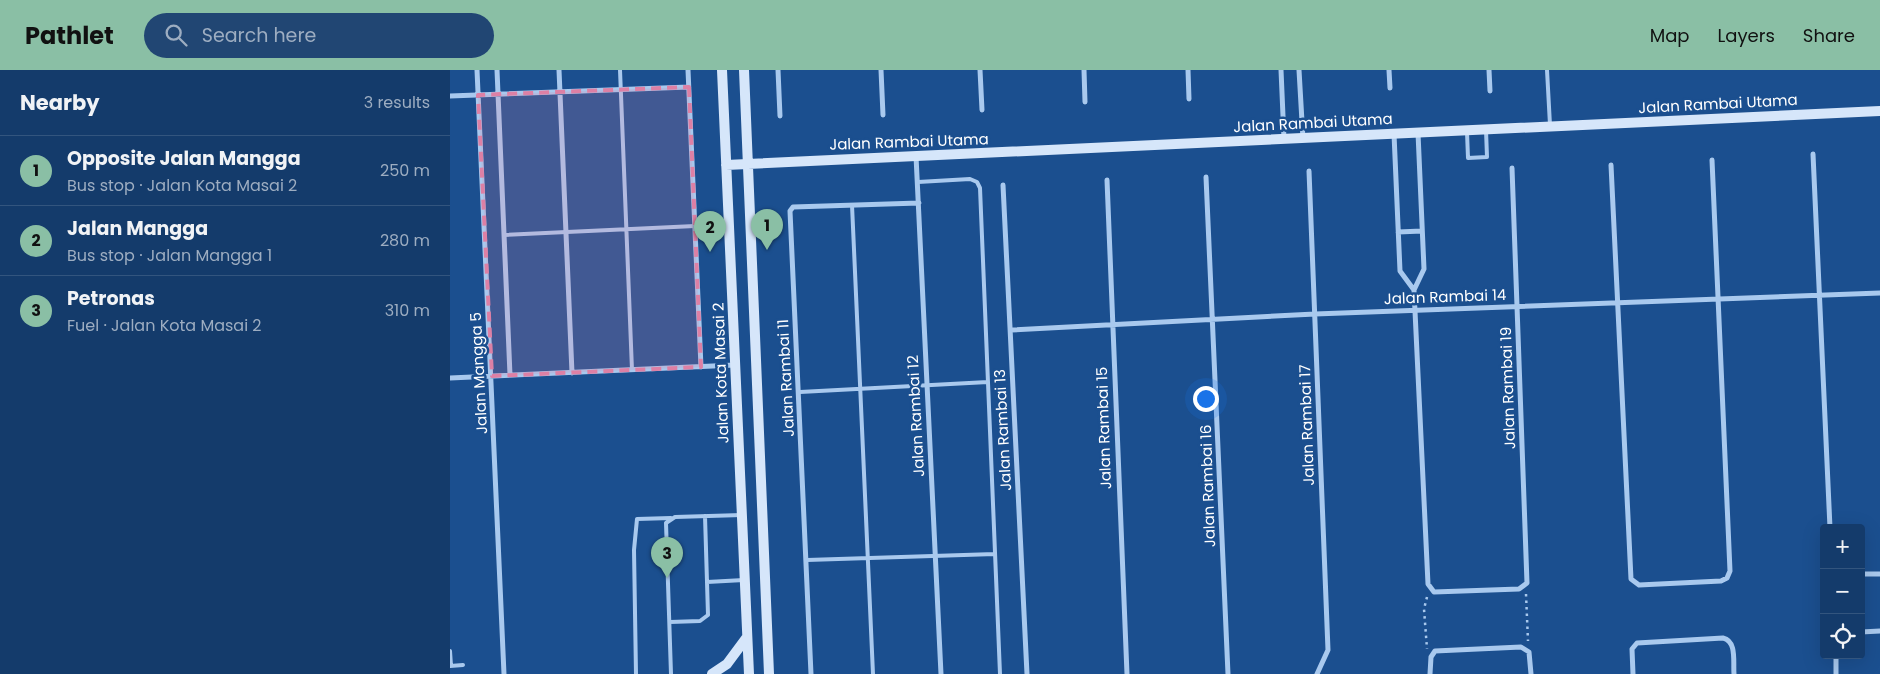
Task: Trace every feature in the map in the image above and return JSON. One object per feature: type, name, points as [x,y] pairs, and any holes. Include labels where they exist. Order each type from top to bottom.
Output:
[{"type":"main road","name":"Jalan Kota Masai 2","points":[[722,70],[749,674]]},
{"type":"main road","points":[[744,70],[769,674]]},
{"type":"main road","name":"Jalan Rambai Utama","points":[[726,164],[1284,140],[1880,111]]},
{"type":"main road","points":[[712,674],[727,664],[747,637]]},
{"type":"street","name":"Jalan Mangga 5","points":[[477,70],[504,674]]},
{"type":"street","name":"Jalan Mangga 5","points":[[496,70],[510,375]]},
{"type":"street","points":[[559,70],[572,373]]},
{"type":"street","points":[[688,70],[701,367]]},
{"type":"street","points":[[778,70],[780,116]]},
{"type":"street","points":[[881,70],[883,115]]},
{"type":"street","points":[[980,70],[982,110]]},
{"type":"street","points":[[1084,70],[1085,102]]},
{"type":"street","points":[[1188,70],[1189,99]]},
{"type":"street","points":[[1281,70],[1284,140]]},
{"type":"street","points":[[1300,70],[1303,139]]},
{"type":"street","points":[[1389,70],[1390,88]]},
{"type":"street","points":[[1489,70],[1490,91]]},
{"type":"street","points":[[450,96],[689,87]]},
{"type":"street","points":[[1415,310],[1414,290],[1424,269],[1418,133]]},
{"type":"street","points":[[1394,134],[1400,271],[1414,290]]},
{"type":"street","points":[[1813,154],[1830,524]]},
{"type":"street","name":"Jalan Rambai 12","points":[[916,156],[941,674]]},
{"type":"street","points":[[1611,165],[1630,574],[1633,582],[1640,585],[1721,581],[1727,578],[1730,570],[1712,160]]},
{"type":"street","name":"Jalan Rambai 19","points":[[1415,310],[1428,582],[1431,590],[1438,593],[1519,589],[1526,586],[1528,578],[1512,168]]},
{"type":"street","name":"Jalan Rambai 17","points":[[1309,171],[1328,650],[1317,674]]},
{"type":"street","name":"Jalan Rambai 16","points":[[1206,177],[1228,674]]},
{"type":"street","name":"Jalan Rambai 15","points":[[1106,180],[1126,674]]},
{"type":"street","name":"Jalan Rambai 13","points":[[1004,185],[1026,674]]},
{"type":"street","name":"Jalan Rambai 11","points":[[812,674],[790,212],[793,207],[919,203]]},
{"type":"street","points":[[1398,232],[1422,231]]},
{"type":"street","name":"Jalan Rambai 14","points":[[1011,330],[1315,314],[1518,308],[1880,293]]},
{"type":"street","points":[[450,378],[735,365]]},
{"type":"street","points":[[1865,574],[1880,574]]},
{"type":"street","points":[[1865,632],[1880,631]]},
{"type":"street","points":[[1633,674],[1632,649],[1634,645],[1641,642],[1723,638],[1730,640],[1732,645],[1734,674]]},
{"type":"street","points":[[1430,674],[1432,654],[1439,650],[1521,647],[1530,652],[1531,674]]},
{"type":"street","points":[[1836,659],[1836,674]]},
{"type":"lane","points":[[620,70],[632,370]]},
{"type":"lane","points":[[1547,70],[1550,127]]},
{"type":"lane","points":[[1467,131],[1468,158],[1487,157],[1486,130]]},
{"type":"lane","points":[[918,182],[970,179],[979,185],[1000,674]]},
{"type":"lane","points":[[852,205],[873,674]]},
{"type":"lane","points":[[504,235],[695,226]]},
{"type":"lane","points":[[800,392],[988,382]]},
{"type":"lane","points":[[636,674],[634,550],[637,519],[742,515]]},
{"type":"lane","points":[[670,622],[700,621],[706,618],[708,611],[705,516]]},
{"type":"lane","points":[[671,518],[666,527],[672,674]]},
{"type":"lane","points":[[807,560],[995,554]]},
{"type":"lane","points":[[707,582],[744,580]]},
{"type":"lane","points":[[450,651],[450,666],[463,666]]},
{"type":"path","points":[[1526,603],[1528,641]]},
{"type":"path","points":[[1424,609],[1426,645]]},
{"type":"highlighted area","points":[[689,87],[701,367],[492,376],[478,95]]},
{"type":"place","name":"Opposite Jalan Mangga","points":[[767,250]]},
{"type":"place","name":"Jalan Mangga","points":[[710,252]]},
{"type":"place","name":"Petronas","points":[[667,578]]}]
